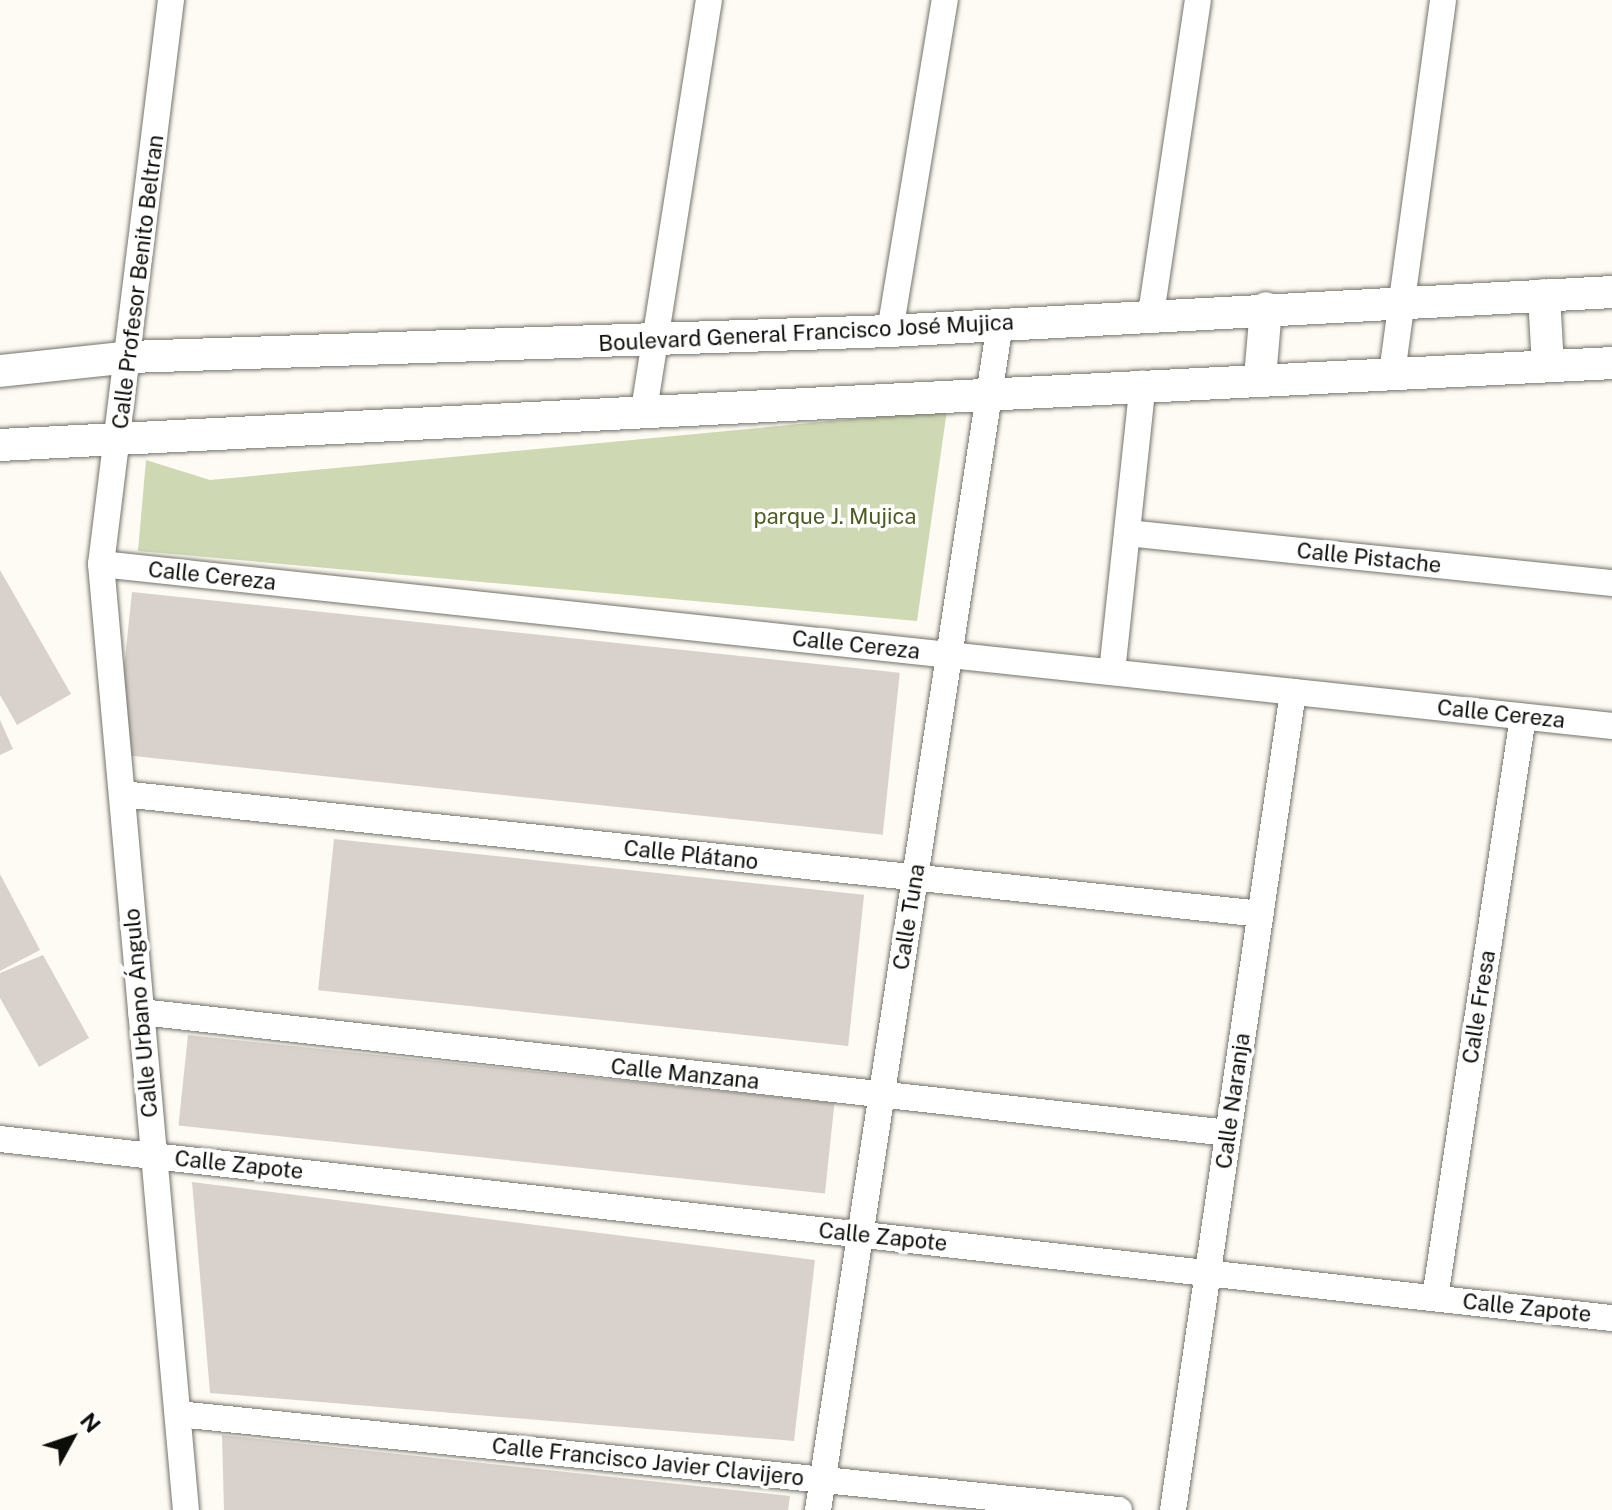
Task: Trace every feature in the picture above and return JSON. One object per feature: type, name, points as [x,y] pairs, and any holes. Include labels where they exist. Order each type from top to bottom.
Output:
[{"type":"street","name":"Calle Profesor Benito Beltran","points":[[101,564],[121,436],[171,0]]},
{"type":"street","points":[[644,410],[709,0]]},
{"type":"street","points":[[890,331],[945,0]]},
{"type":"street","points":[[1151,314],[1198,0]]},
{"type":"street","points":[[1392,373],[1398,301],[1443,0]]},
{"type":"street","name":"Boulevard General Francisco José Mujica","points":[[0,371],[130,357],[890,331],[1151,314],[1612,292]]},
{"type":"street","points":[[1544,295],[1548,366]]},
{"type":"street","points":[[1260,378],[1266,308]]},
{"type":"street","name":"Calle Tuna","points":[[818,1510],[1000,324]]},
{"type":"street","points":[[0,445],[990,391],[1612,363]]},
{"type":"street","points":[[1112,672],[1143,384]]},
{"type":"street","name":"Calle Pistache","points":[[1127,533],[1612,583]]},
{"type":"street","name":"Calle Cereza","points":[[101,564],[1612,726]]},
{"type":"street","name":"Calle Urbano Ángulo","points":[[101,564],[186,1510]]},
{"type":"street","name":"Calle Naranja","points":[[1173,1510],[1293,692]]},
{"type":"street","name":"Calle Fresa","points":[[1435,1298],[1523,717]]},
{"type":"street","name":"Calle Plátano","points":[[122,794],[1261,914]]},
{"type":"street","name":"Calle Manzana","points":[[141,1012],[1228,1133]]},
{"type":"street","name":"Calle Zapote","points":[[0,1139],[1612,1318]]},
{"type":"street","name":"Calle Francisco Javier Clavijero","points":[[178,1414],[1119,1510]]},
{"type":"green space","name":"parque J. Mujica","points":[[947,410],[917,621],[138,551],[146,460],[210,480]]},
{"type":"building","points":[[0,570],[71,694],[17,725],[0,695]]},
{"type":"building","points":[[132,592],[900,673],[883,835],[115,754]]},
{"type":"building","points":[[0,720],[13,749],[0,755]]},
{"type":"building","points":[[334,839],[864,895],[848,1046],[318,990]]},
{"type":"building","points":[[0,874],[40,950],[0,971]]},
{"type":"building","points":[[43,955],[89,1038],[39,1067],[0,998],[0,973]]},
{"type":"building","points":[[188,1035],[834,1103],[825,1193],[178,1126]]},
{"type":"building","points":[[192,1182],[815,1260],[794,1441],[210,1393]]},
{"type":"building","points":[[222,1435],[790,1496],[788,1510],[224,1510]]}]
